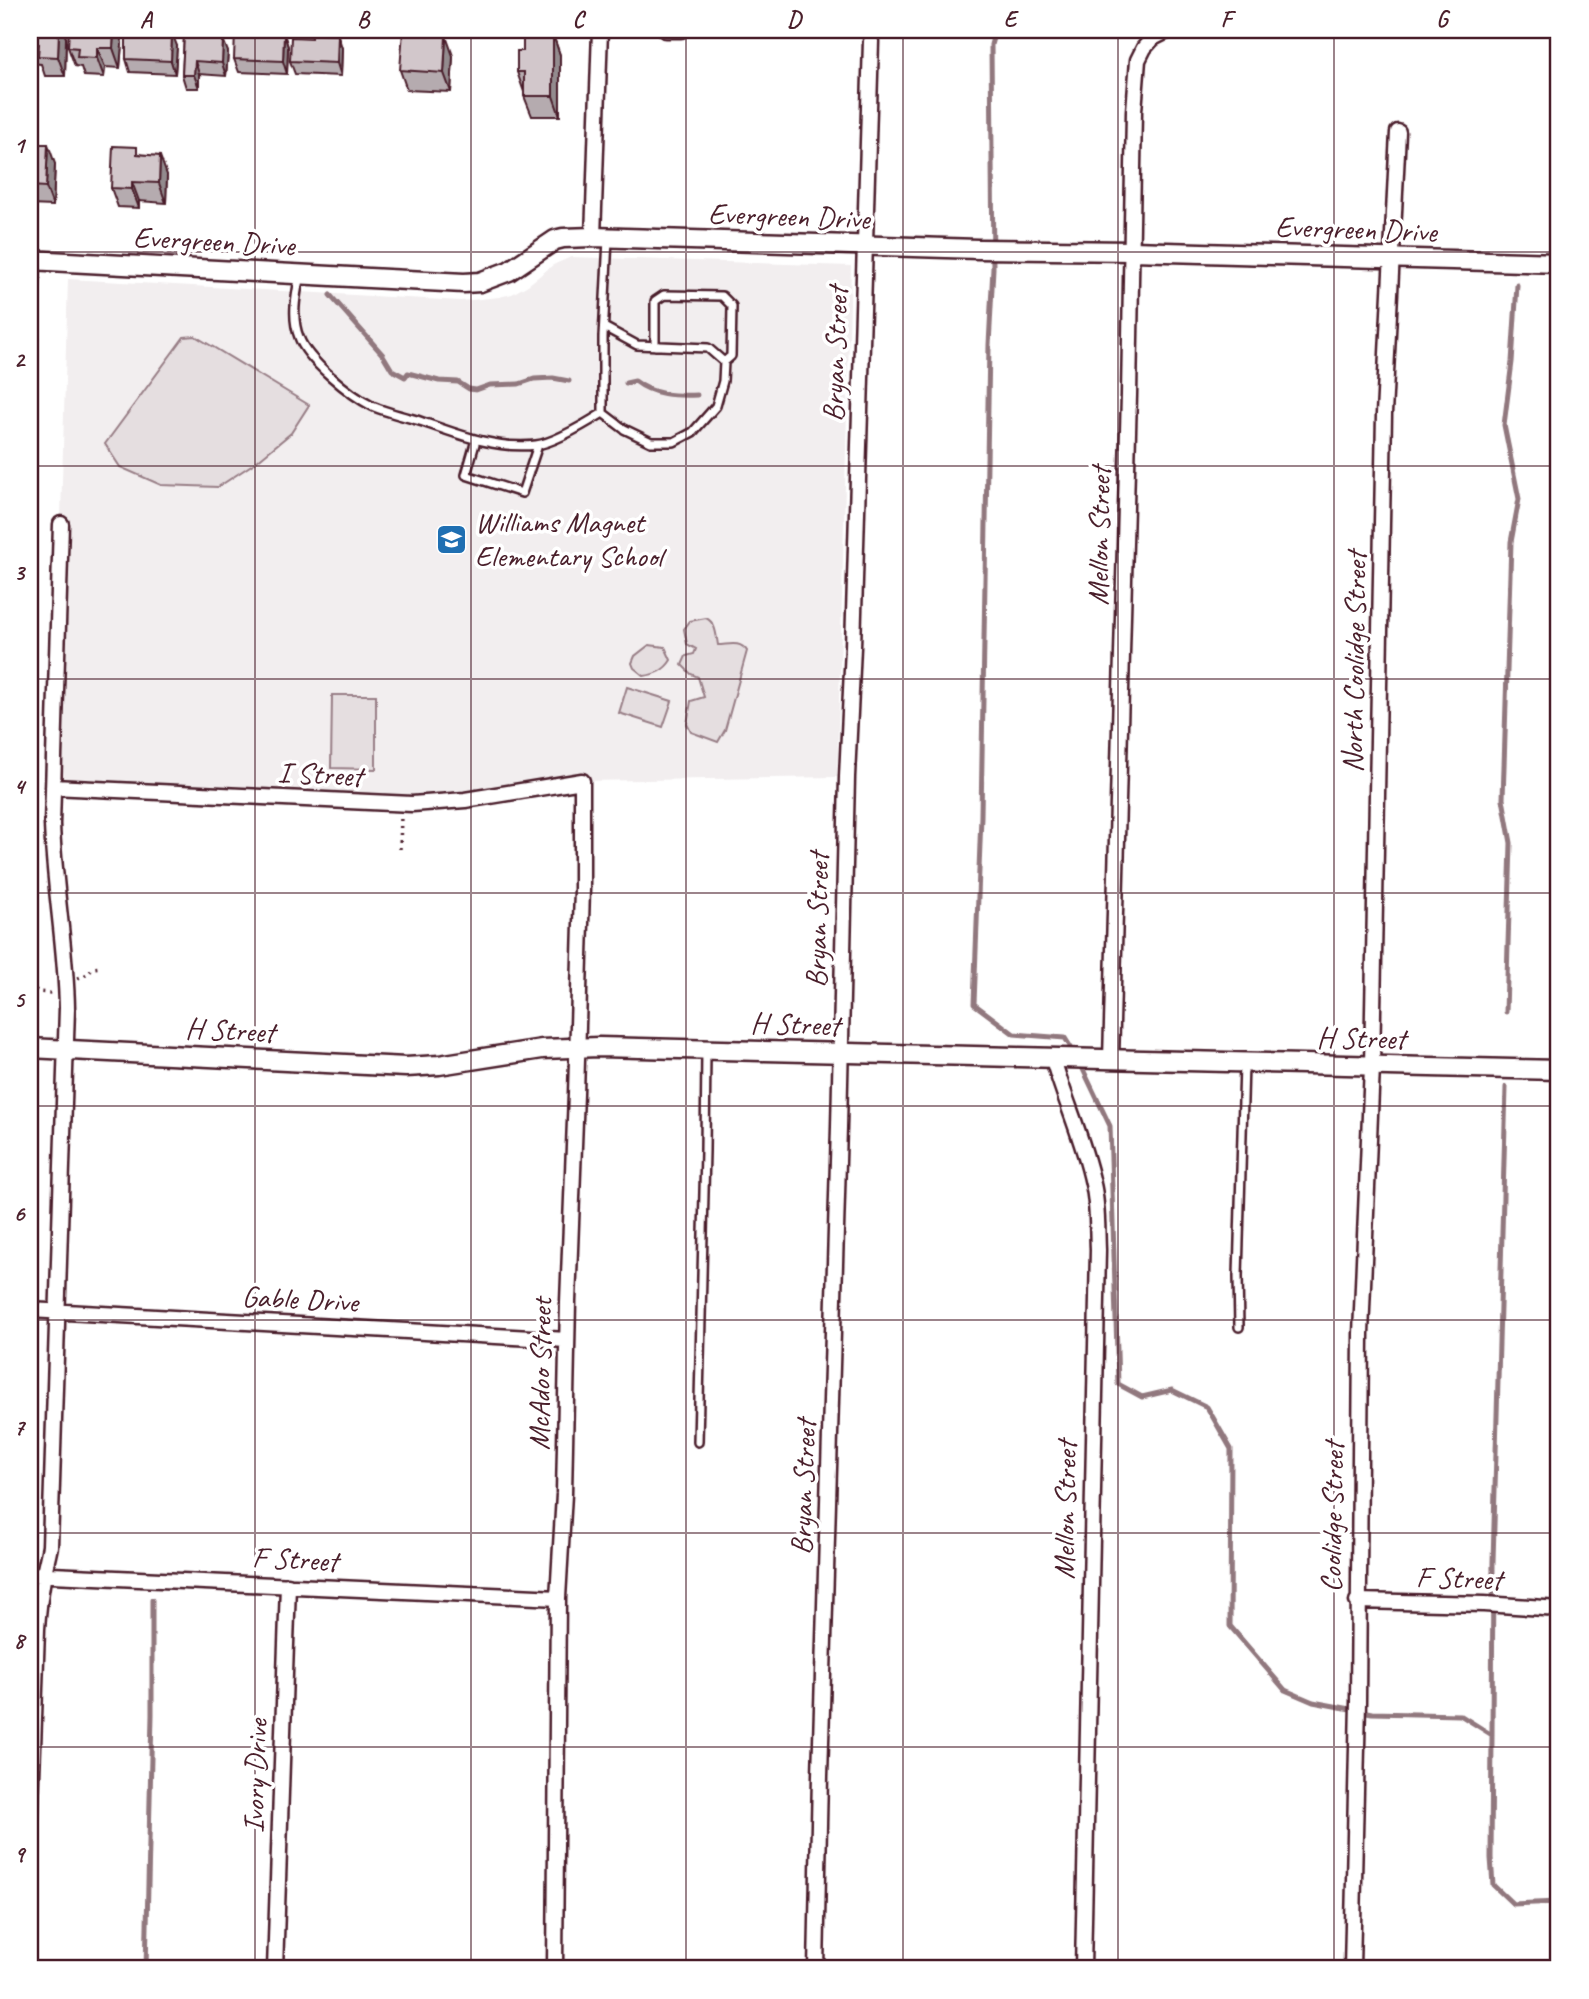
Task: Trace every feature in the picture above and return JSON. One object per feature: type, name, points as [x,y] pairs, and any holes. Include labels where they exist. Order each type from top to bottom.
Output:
[{"type":"street","points":[[600,30],[600,237]]},
{"type":"street","points":[[666,30],[681,30]]},
{"type":"street","name":"Mellon Street","points":[[1104,1059],[1132,251],[1134,111],[1138,60],[1153,38],[1169,30]]},
{"type":"street","name":"Bryan Street","points":[[816,1969],[847,777],[871,41]]},
{"type":"street","name":"North Coolidge Street","points":[[1372,1066],[1384,428],[1398,132]]},
{"type":"street","name":"Evergreen Drive","points":[[33,260],[464,283],[480,282],[509,271],[555,240],[600,237],[1559,263]]},
{"type":"street","points":[[30,1837],[37,1574],[48,1560],[50,1546],[66,1050],[66,985],[54,862],[53,787],[61,524]]},
{"type":"street","name":"I Street","points":[[53,787],[402,803],[466,800],[582,781]]},
{"type":"street","name":"McAdoo Street","points":[[555,1969],[558,1598],[564,1494],[582,889],[582,781]]},
{"type":"street","name":"H Street","points":[[30,1048],[406,1067],[439,1065],[542,1049],[599,1047],[1559,1070]]},
{"type":"street","name":"Mellon Street","points":[[1059,1059],[1062,1090],[1088,1165],[1097,1203],[1083,1969]]},
{"type":"street","name":"Coolidge Street","points":[[1352,1969],[1358,1702],[1361,1334],[1372,1066]]},
{"type":"street","name":"Gable Drive","points":[[30,1310],[567,1340]]},
{"type":"street","name":"F Street","points":[[37,1574],[558,1598]]},
{"type":"street","name":"Ivory Drive","points":[[275,1969],[288,1585]]},
{"type":"street","name":"F Street","points":[[1357,1601],[1559,1609]]},
{"type":"lane","points":[[600,237],[604,327],[603,413]]},
{"type":"lane","points":[[30,419],[33,260]]},
{"type":"lane","points":[[300,274],[295,299],[296,329],[304,347],[322,368],[371,405],[476,440],[506,446],[538,445],[603,413]]},
{"type":"lane","points":[[603,413],[624,429],[651,442],[674,442],[693,432],[716,406],[723,381],[724,362],[731,356],[732,306],[722,296],[664,295],[655,301],[655,346]]},
{"type":"lane","points":[[604,327],[637,345],[708,348],[724,362]]},
{"type":"lane","points":[[476,440],[466,475],[522,493],[538,445]]},
{"type":"lane","points":[[698,1442],[706,1049]]},
{"type":"lane","points":[[1239,1327],[1244,1064]]},
{"type":"path","points":[[400,849],[402,803]]},
{"type":"path","points":[[30,985],[38,992],[66,985],[88,974],[93,968],[101,967]]},
{"type":"shaded area","name":"Williams Magnet Elementary School","points":[[571,257],[851,266],[837,777],[582,781],[442,803],[53,787],[68,279],[461,301],[512,294],[553,265]]},
{"type":"shaded area","points":[[195,336],[309,405],[291,433],[256,462],[218,487],[161,485],[120,467],[105,444],[184,337]]},
{"type":"shaded area","points":[[706,618],[714,626],[718,645],[737,644],[747,651],[725,730],[718,742],[691,732],[687,724],[691,701],[704,697],[698,677],[682,665],[686,656],[694,654],[696,649],[687,644],[684,629],[690,621]]},
{"type":"shaded area","points":[[649,645],[665,647],[671,660],[666,667],[644,676],[632,663],[635,656]]},
{"type":"shaded area","points":[[627,687],[672,701],[663,727],[619,713]]},
{"type":"shaded area","points":[[332,695],[376,695],[376,769],[331,768]]},
{"type":"building","points":[[30,30],[59,30],[58,57],[38,56],[39,44],[30,44]]},
{"type":"building","points":[[69,30],[114,30],[113,48],[97,48],[97,58],[77,57],[78,48],[68,47]]},
{"type":"building","points":[[126,30],[172,33],[171,61],[126,59]]},
{"type":"building","points":[[203,31],[217,32],[216,39],[223,39],[222,63],[195,61],[194,75],[182,75],[184,36],[203,37]]},
{"type":"building","points":[[403,31],[446,36],[444,73],[400,70]]},
{"type":"building","points":[[235,32],[284,34],[283,61],[234,59]]},
{"type":"building","points":[[312,34],[338,35],[337,63],[290,61],[291,37],[312,38]]},
{"type":"building","points":[[523,35],[553,35],[553,96],[524,96],[524,72],[517,72],[517,51],[523,51]]},
{"type":"building","points":[[30,144],[48,144],[46,187],[30,186]]},
{"type":"building","points":[[113,146],[137,147],[137,154],[160,156],[159,183],[132,182],[132,189],[111,188]]},
{"type":"waterway","points":[[995,30],[991,45],[993,268],[989,345],[981,816],[974,1004],[1014,1034],[1065,1038],[1075,1054]]},
{"type":"waterway","points":[[1506,1012],[1511,843],[1503,799],[1511,542],[1519,499],[1504,425],[1512,362],[1517,285]]},
{"type":"waterway","points":[[330,295],[383,355],[392,370],[405,377],[408,373],[439,381],[458,382],[476,390],[490,385],[519,384],[534,379],[569,381]]},
{"type":"waterway","points":[[626,383],[635,381],[664,394],[697,395]]},
{"type":"waterway","points":[[1080,1063],[1110,1126],[1118,1384],[1142,1397],[1172,1390],[1207,1407],[1231,1449],[1230,1626],[1285,1690],[1313,1702],[1372,1713],[1460,1715],[1492,1735],[1493,1885],[1513,1904],[1559,1902]]},
{"type":"waterway","points":[[1492,1735],[1493,1562],[1506,1087]]},
{"type":"waterway","points":[[146,1969],[152,1600]]},
{"type":"place","name":"Williams Magnet Elementary School","points":[[452,539]]}]
